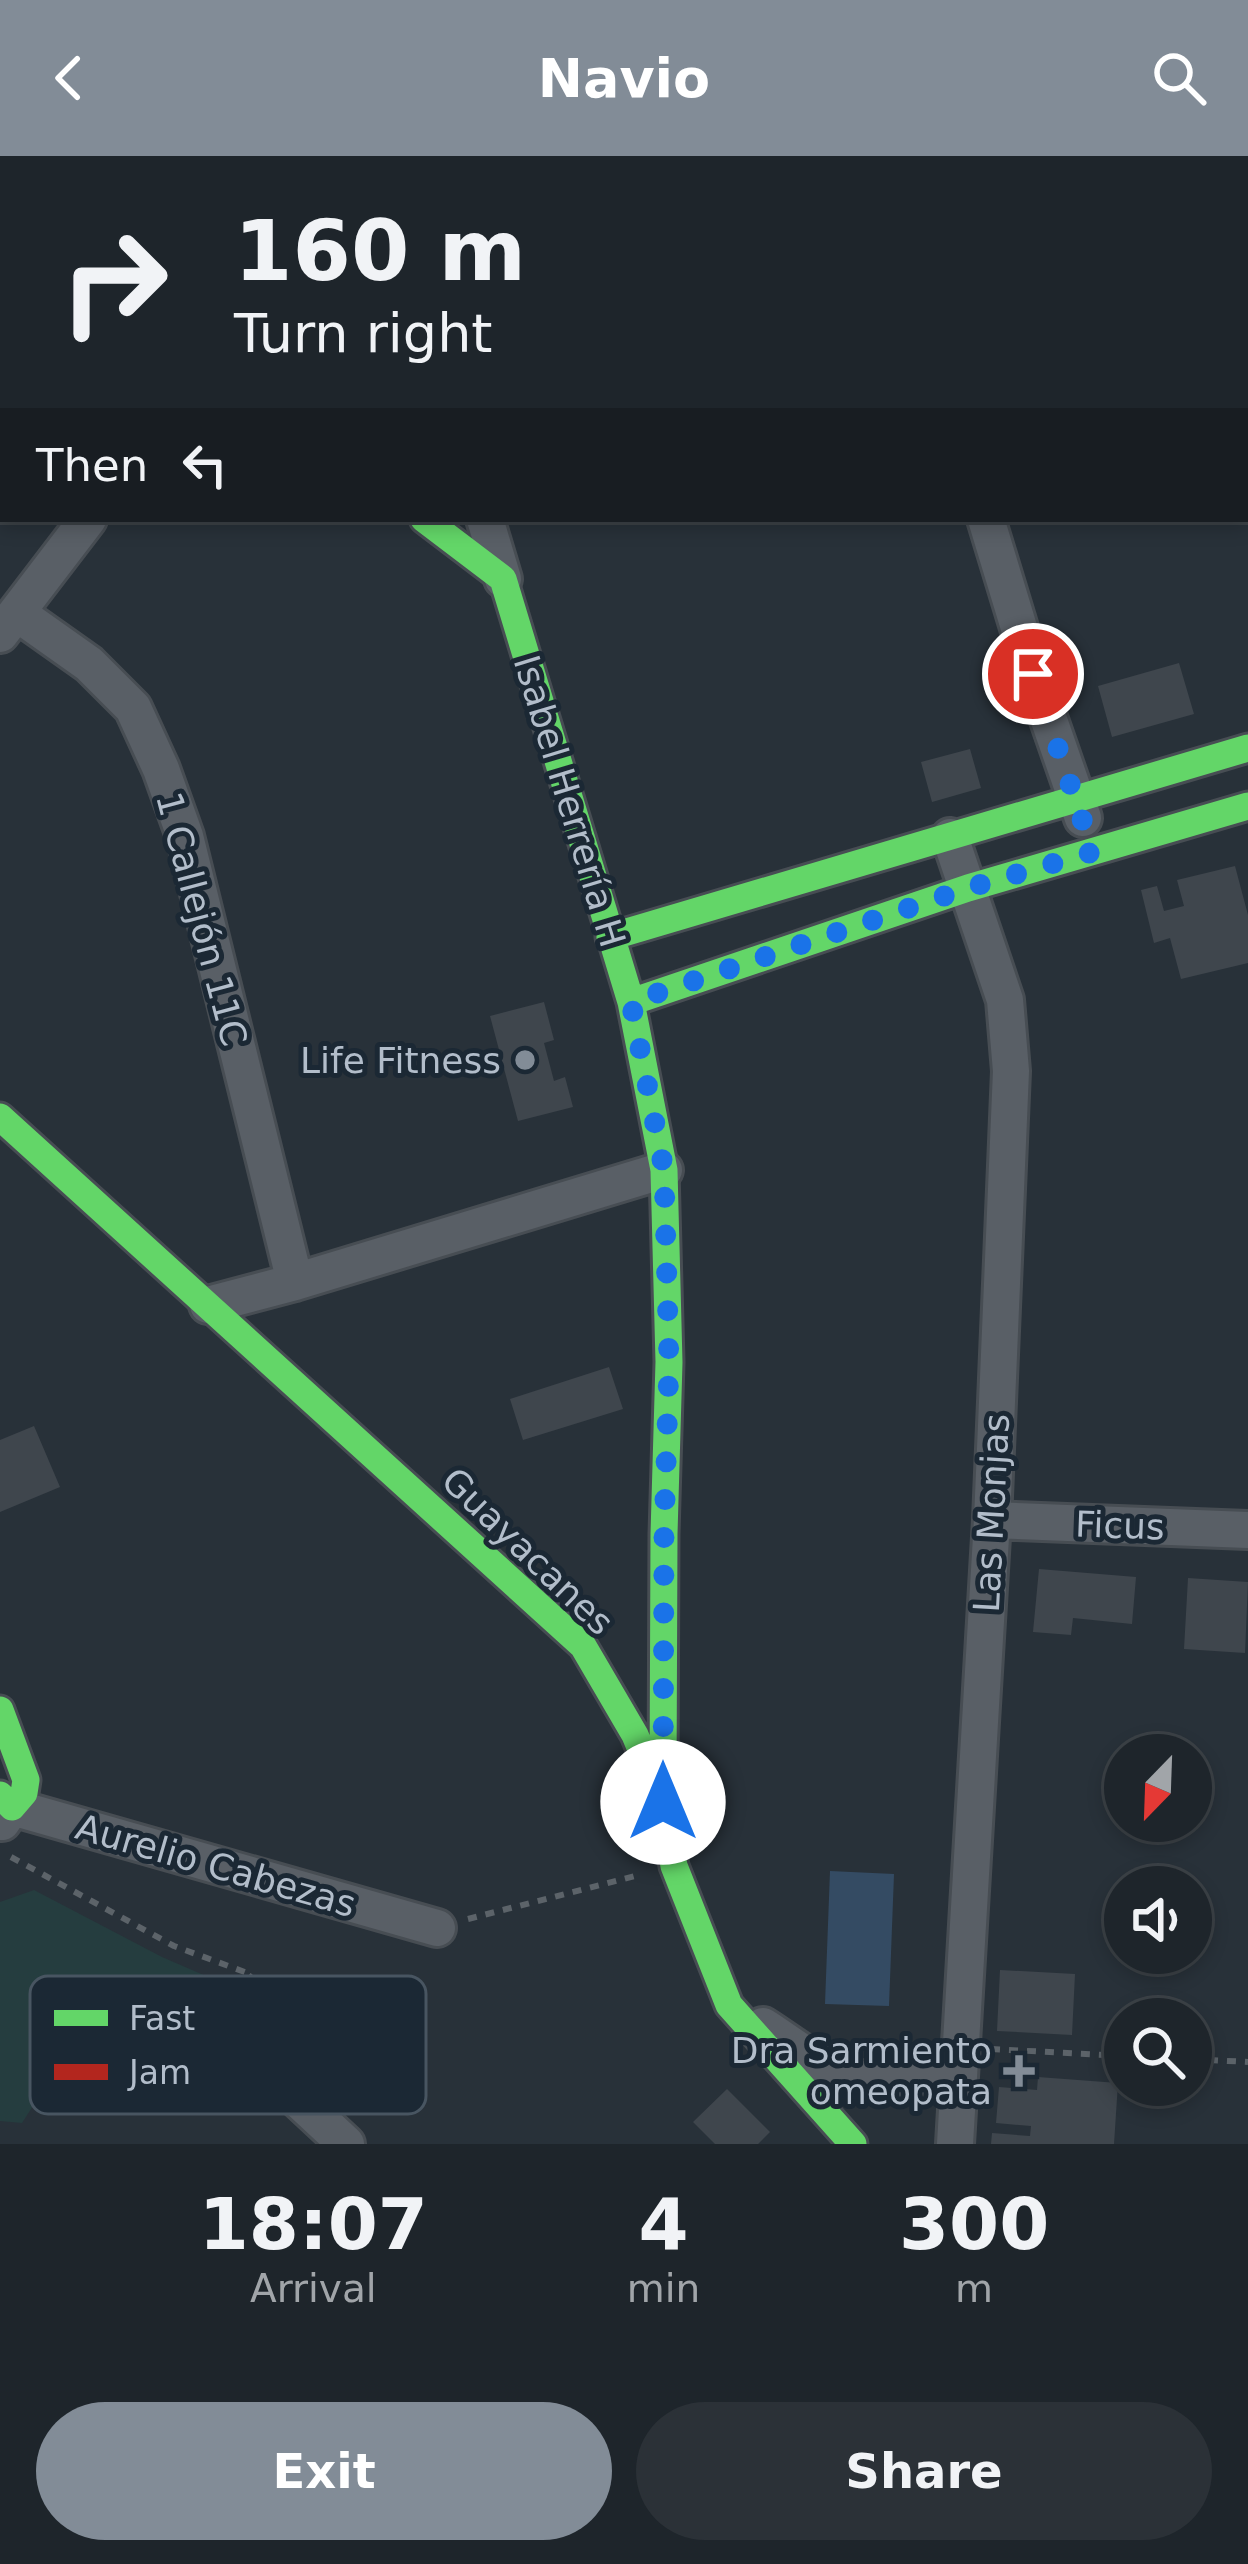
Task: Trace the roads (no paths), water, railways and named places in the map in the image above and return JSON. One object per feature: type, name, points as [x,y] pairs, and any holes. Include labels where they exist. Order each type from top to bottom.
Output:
[{"type":"street","points":[[8,623],[86,522]]},
{"type":"street","points":[[428,522],[502,579]]},
{"type":"street","name":"Isabel Herrería H","points":[[486,522],[631,1002],[664,1170],[669,1362],[663,1802]]},
{"type":"street","points":[[987,522],[1093,852]]},
{"type":"street","name":"1 Callejón 11C","points":[[8,623],[89,664],[133,708],[161,770],[185,836],[295,1282]]},
{"type":"street","points":[[610,937],[1246,751]]},
{"type":"street","points":[[631,1002],[968,888],[1248,806]]},
{"type":"street","name":"Las Monjas","points":[[950,837],[1005,1000],[1012,1071],[992,1520],[955,2144]]},
{"type":"street","name":"Guayacanes","points":[[0,1118],[596,1645],[663,1802],[674,1866],[729,2005],[853,2144]]},
{"type":"street","points":[[208,1305],[664,1170]]},
{"type":"street","name":"Ficus","points":[[992,1520],[1248,1530]]},
{"type":"street","points":[[640,1616],[664,1578]]},
{"type":"street","points":[[0,1710],[26,1780],[24,1793],[4,1809]]},
{"type":"street","name":"Aurelio Cabezas","points":[[4,1809],[437,1928]]},
{"type":"street","points":[[729,2005],[836,2072],[875,2083],[928,2074],[947,2065],[962,2047]]},
{"type":"street","points":[[314,2114],[346,2144]]},
{"type":"water","points":[[830,1871],[894,1874],[889,2006],[825,2004]]},
{"type":"place","name":"Life Fitness","points":[[525,1060]]},
{"type":"place","name":"Dra Sarmiento omeopata","points":[[1019,2071]]}]
